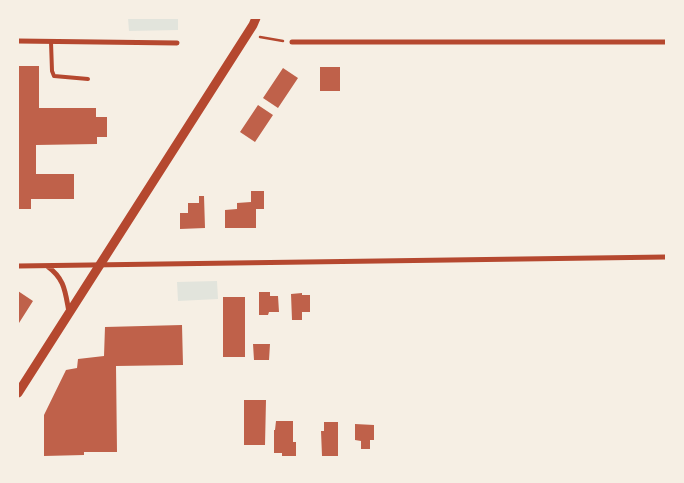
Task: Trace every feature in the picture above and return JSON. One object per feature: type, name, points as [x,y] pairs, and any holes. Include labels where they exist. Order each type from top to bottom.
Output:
[{"type":"street","points":[[18,393],[256,18]]},
{"type":"street","points":[[18,41],[176,43]]},
{"type":"street","points":[[292,42],[666,42]]},
{"type":"street","points":[[18,266],[666,257]]},
{"type":"street","points":[[46,266],[58,274],[63,284],[69,312]]},
{"type":"lane","points":[[51,42],[52,71],[54,76],[88,79]]},
{"type":"path","points":[[260,37],[292,42]]},
{"type":"shaded area","points":[[128,18],[178,18],[178,30],[129,31]]},
{"type":"shaded area","points":[[217,281],[218,299],[178,301],[177,282]]},
{"type":"building","points":[[18,66],[39,66],[39,108],[96,108],[96,117],[107,117],[107,137],[97,137],[97,144],[36,145],[36,174],[74,174],[74,199],[31,199],[31,209],[18,209]]},
{"type":"building","points":[[320,67],[340,67],[340,91],[320,91]]},
{"type":"building","points":[[283,68],[298,78],[278,108],[263,98]]},
{"type":"building","points":[[258,105],[273,115],[255,142],[240,132]]},
{"type":"building","points":[[251,191],[264,191],[264,209],[256,209],[256,228],[225,228],[225,210],[237,209],[237,203],[251,202]]},
{"type":"building","points":[[199,196],[204,196],[205,228],[180,229],[180,213],[188,213],[188,203],[199,203]]},
{"type":"building","points":[[18,291],[33,301],[19,323],[18,322]]},
{"type":"building","points":[[259,292],[270,292],[270,296],[278,296],[279,312],[259,315]]},
{"type":"building","points":[[302,293],[302,295],[310,295],[310,312],[302,312],[302,320],[292,320],[291,294]]},
{"type":"building","points":[[223,297],[245,297],[245,357],[223,357]]},
{"type":"building","points":[[182,325],[183,365],[116,366],[117,452],[84,452],[84,455],[44,456],[44,415],[66,370],[77,368],[78,359],[104,356],[105,327]]},
{"type":"building","points":[[253,344],[270,344],[269,360],[254,360]]},
{"type":"building","points":[[244,400],[266,400],[265,445],[244,445]]},
{"type":"building","points":[[276,421],[293,421],[293,442],[296,442],[296,456],[282,456],[282,453],[274,453]]},
{"type":"building","points":[[324,422],[338,422],[338,456],[322,456],[321,431],[324,431]]},
{"type":"building","points":[[355,424],[374,425],[374,440],[370,440],[370,449],[361,449],[361,441],[355,440]]}]
